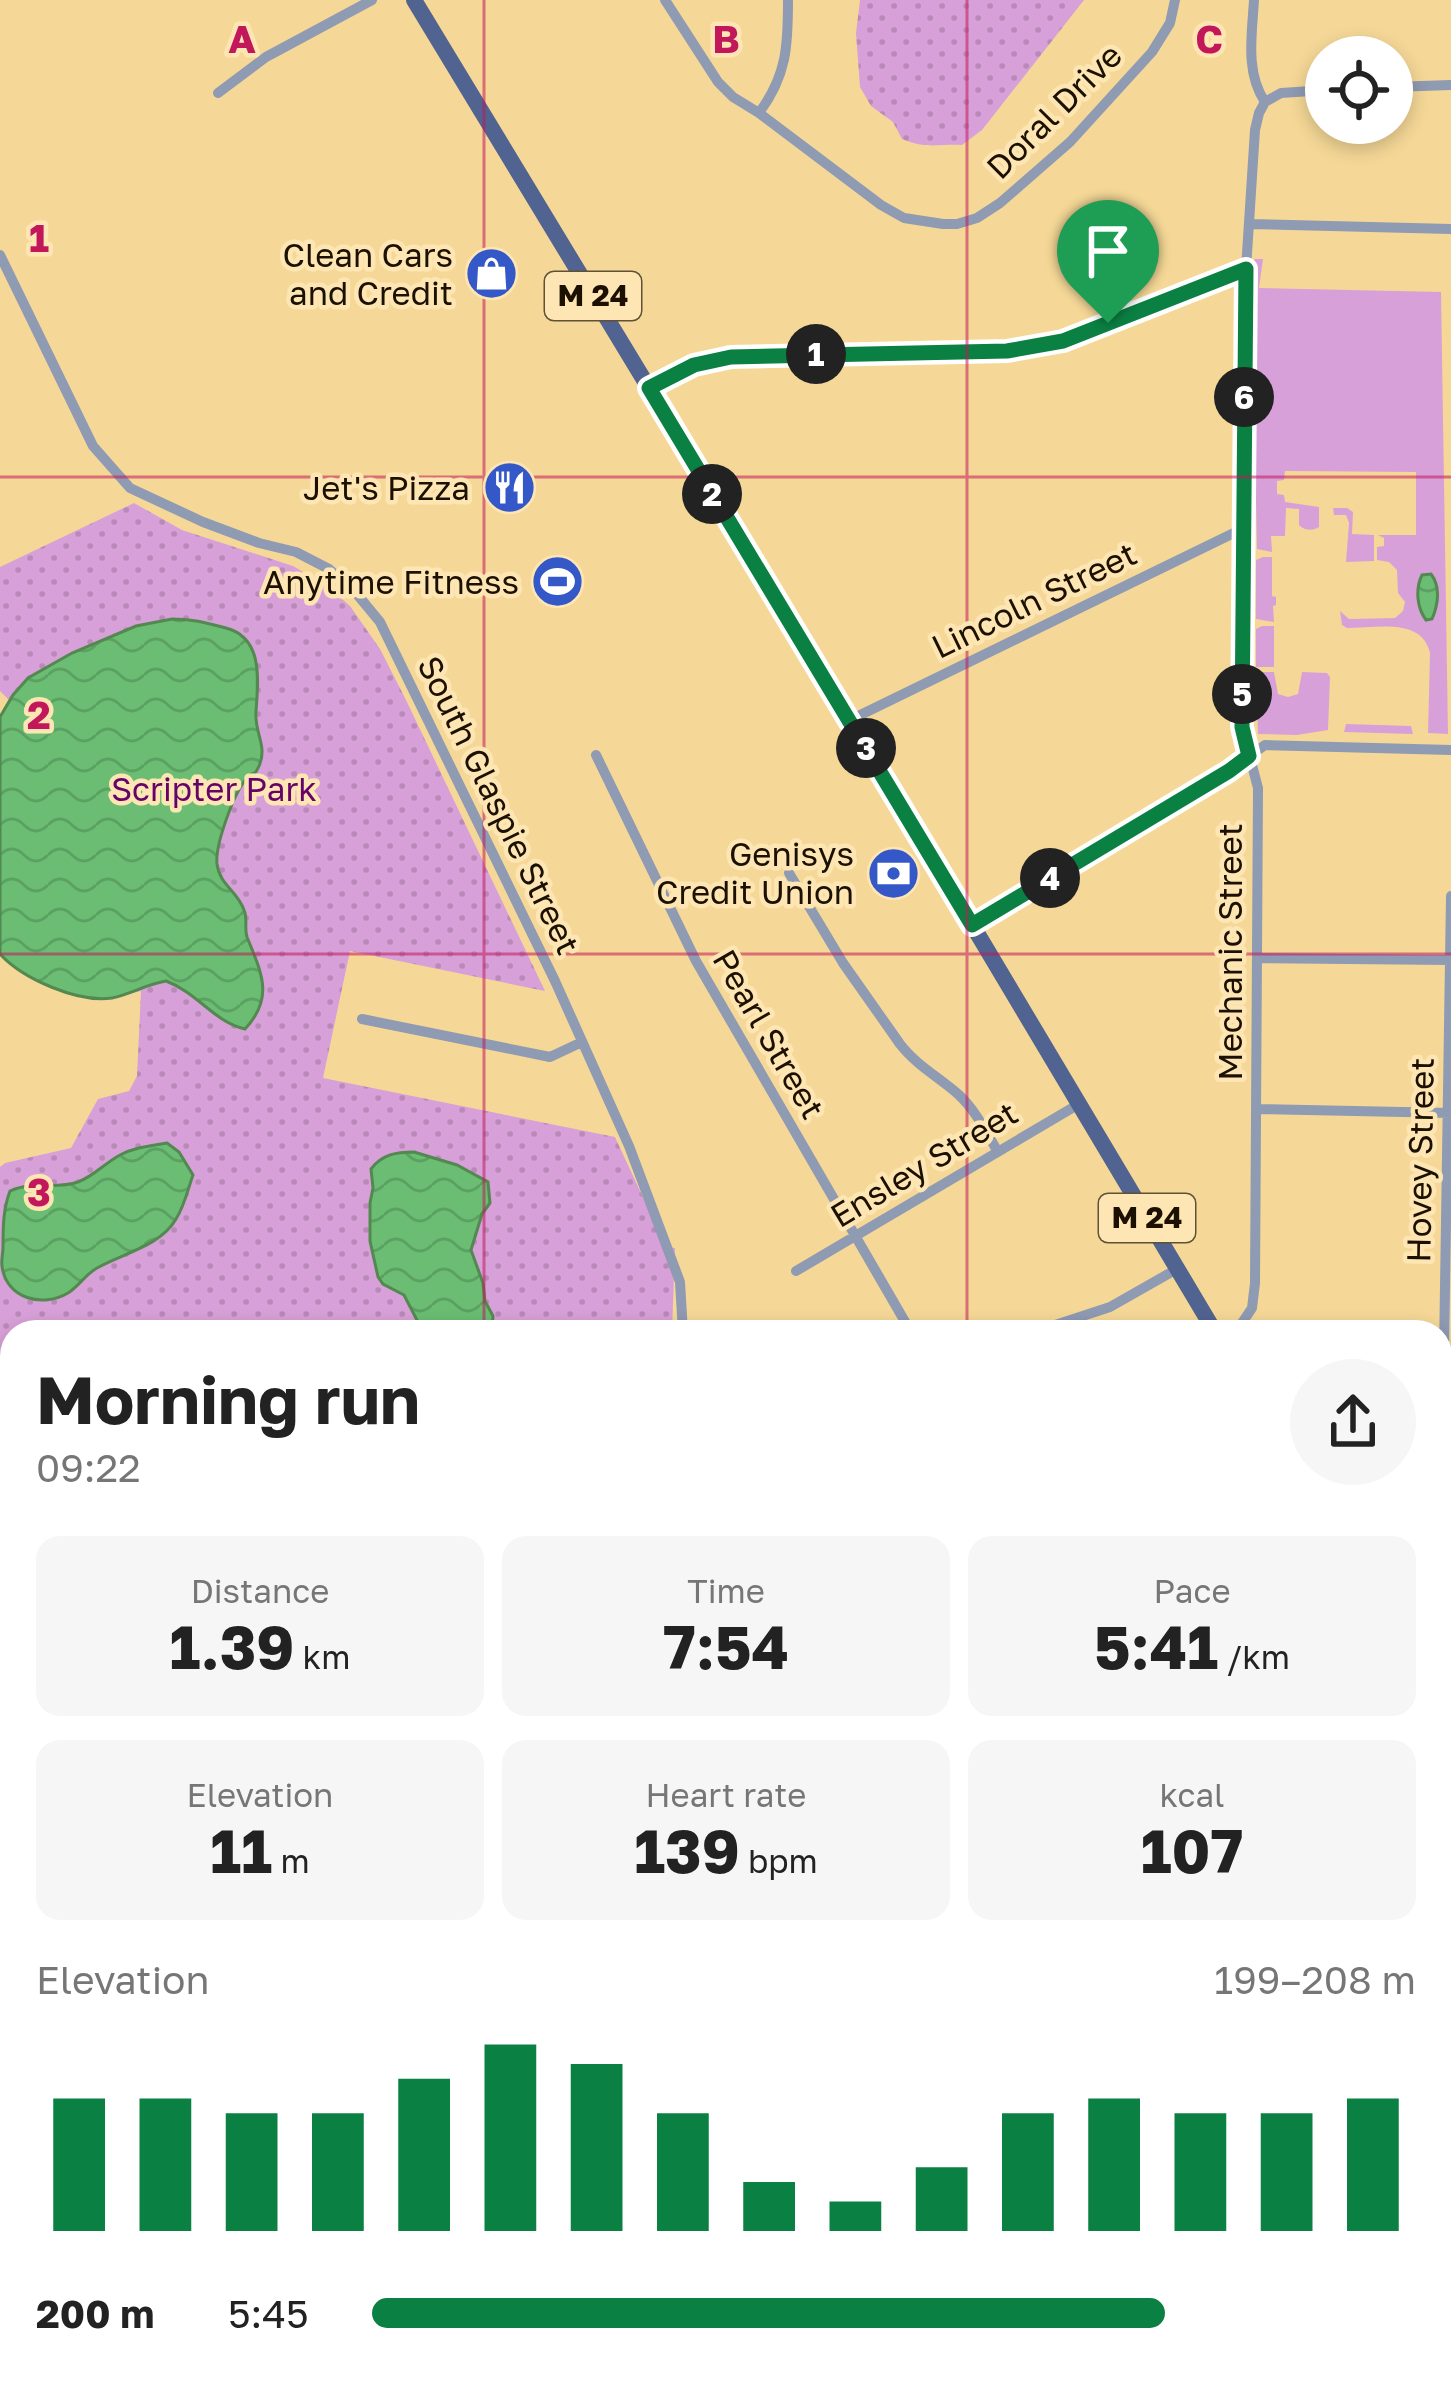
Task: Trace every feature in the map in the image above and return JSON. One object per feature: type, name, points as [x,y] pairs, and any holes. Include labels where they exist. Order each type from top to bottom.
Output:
[{"type":"main road","name":"M 24","points":[[414,0],[1208,1320]]},
{"type":"street","points":[[218,93],[266,57],[372,0]]},
{"type":"street","name":"Doral Drive","points":[[665,0],[718,82],[734,97],[881,205],[904,218],[956,224],[977,218],[1000,203],[1070,142],[1152,52],[1170,23],[1175,0]]},
{"type":"street","points":[[759,113],[784,68],[788,0]]},
{"type":"street","name":"Mechanic Street","points":[[1245,1320],[1255,1298],[1258,788],[1242,727],[1246,269],[1255,130],[1265,103],[1252,66],[1254,0]]},
{"type":"street","points":[[1413,87],[1451,85]]},
{"type":"street","points":[[1265,103],[1281,93],[1305,91]]},
{"type":"street","points":[[1249,224],[1451,229]]},
{"type":"street","name":"South Glaspie Street","points":[[0,255],[93,446],[130,488],[202,522],[296,552],[329,569],[380,622],[629,1146],[680,1282],[683,1320]]},
{"type":"street","points":[[652,393],[694,365],[731,357],[1007,351],[1042,346],[1246,269]]},
{"type":"street","name":"Lincoln Street","points":[[850,720],[1243,530]]},
{"type":"street","points":[[972,925],[1265,745],[1451,749]]},
{"type":"street","name":"Pearl Street","points":[[596,754],[677,927],[904,1320]]},
{"type":"street","points":[[789,873],[832,947],[900,1044],[960,1096],[998,1152]]},
{"type":"street","name":"Hovey Street","points":[[1446,1320],[1451,896]]},
{"type":"street","points":[[1257,958],[1450,961]]},
{"type":"street","points":[[362,1019],[550,1057],[582,1042]]},
{"type":"street","name":"Ensley Street","points":[[796,1271],[1078,1104]]},
{"type":"street","points":[[1256,1109],[1449,1113]]},
{"type":"street","points":[[1075,1320],[1110,1307],[1177,1269]]},
{"type":"green space","points":[[860,0],[1084,0],[982,130],[962,145],[932,145],[902,139],[893,122],[871,106],[860,87],[856,33]]},
{"type":"green space","points":[[1255,259],[1263,259],[1259,288],[1441,292],[1448,734],[1428,733],[1430,653],[1418,634],[1396,627],[1347,628],[1340,611],[1349,619],[1395,618],[1403,611],[1397,570],[1377,560],[1377,547],[1384,546],[1384,538],[1378,535],[1416,535],[1416,472],[1285,471],[1284,480],[1277,481],[1277,494],[1284,495],[1285,502],[1319,507],[1319,527],[1304,528],[1299,525],[1299,509],[1286,508],[1285,536],[1271,536],[1272,552],[1257,549],[1254,402],[1249,404]]},
{"type":"green space","name":"Scripter Park","points":[[134,503],[182,530],[293,566],[350,606],[380,649],[406,700],[545,991],[350,951],[323,1078],[615,1137],[666,1247],[675,1248],[672,1320],[0,1320],[0,1167],[71,1148],[98,1099],[129,1091],[137,1076],[141,991],[104,999],[77,996],[34,979],[0,954],[0,717],[10,701],[0,691],[0,567]]},
{"type":"green space","points":[[1333,508],[1353,512],[1352,534],[1374,535],[1374,561],[1346,562],[1349,523],[1346,515],[1334,515]]},
{"type":"green space","points":[[1272,557],[1274,622],[1256,619],[1256,560]]},
{"type":"green space","points":[[1274,626],[1274,667],[1256,667],[1256,629]]},
{"type":"green space","points":[[1256,672],[1274,672],[1278,694],[1288,697],[1298,694],[1302,672],[1327,673],[1328,730],[1258,734]]},
{"type":"green space","points":[[1346,724],[1411,726],[1413,734],[1344,732]]},
{"type":"water","points":[[1431,574],[1437,602],[1432,619],[1426,620],[1418,586],[1422,575]]},
{"type":"water","points":[[172,619],[238,633],[256,662],[261,759],[237,795],[217,855],[222,878],[244,910],[262,984],[260,1006],[245,1029],[166,981],[112,998],[83,997],[37,980],[0,954],[0,717],[28,678],[136,626]]},
{"type":"water","points":[[167,1143],[179,1152],[193,1175],[169,1228],[151,1243],[89,1273],[58,1298],[27,1298],[10,1286],[2,1261],[10,1191],[78,1182],[126,1152]]},
{"type":"water","points":[[402,1153],[457,1165],[488,1182],[490,1203],[471,1250],[493,1320],[417,1320],[404,1295],[378,1277],[370,1241],[371,1169],[380,1160]]},
{"type":"place","name":"Clean Cars and Credit","points":[[492,274]]},
{"type":"place","name":"Jet's Pizza","points":[[509,488]]},
{"type":"place","name":"Anytime Fitness","points":[[558,582]]},
{"type":"place","name":"Genisys Credit Union","points":[[893,873]]},
{"type":"route","points":[[1246,269],[1242,734],[1249,756],[972,925],[649,388],[694,365],[731,357],[1019,350],[1063,341],[1108,323],[1246,269]]}]
